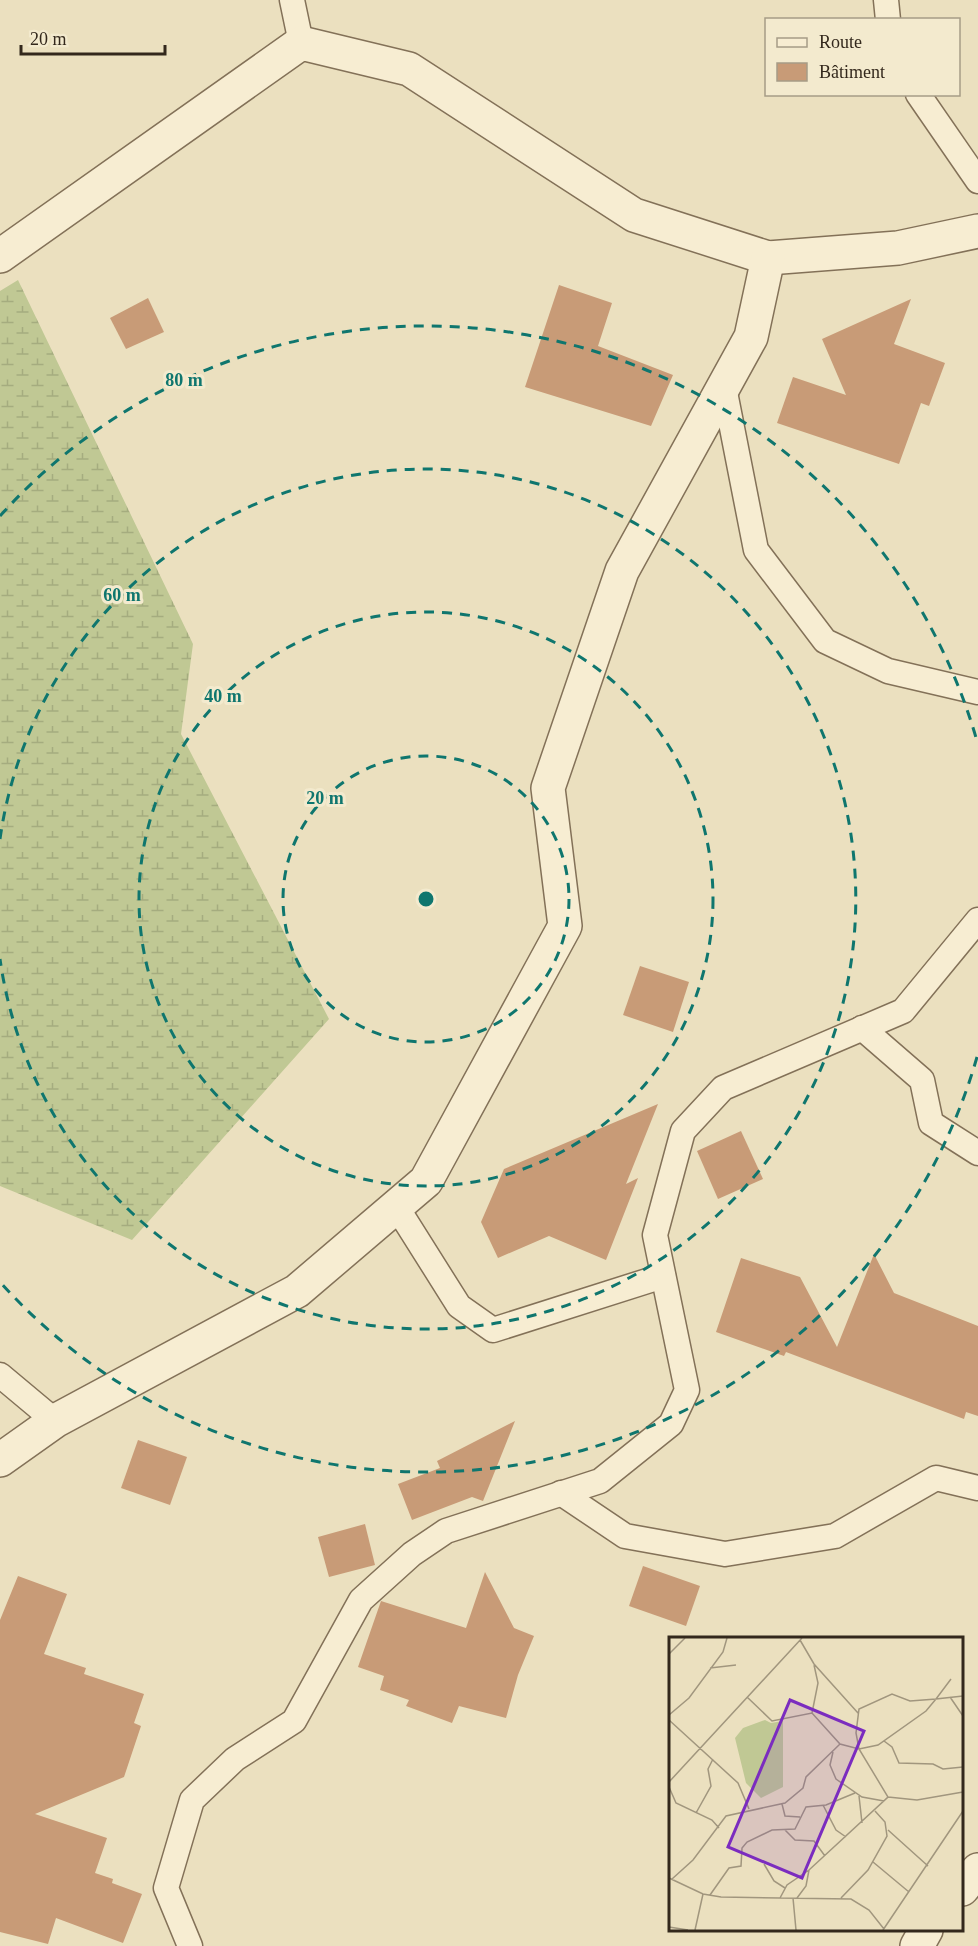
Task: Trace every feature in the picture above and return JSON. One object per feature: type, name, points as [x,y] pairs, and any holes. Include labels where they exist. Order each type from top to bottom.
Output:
[{"type":"street","points":[[0,256],[301,43],[409,69],[634,215],[768,258],[898,248],[978,231]]},
{"type":"street","points":[[0,1460],[54,1421],[297,1291],[426,1181],[565,926],[548,788],[622,571],[751,337],[768,258]]},
{"type":"street","points":[[963,1888],[978,1870]]},
{"type":"street","points":[[917,1946],[925,1931]]},
{"type":"lane","points":[[292,0],[301,43]]},
{"type":"lane","points":[[886,0],[888,18]]},
{"type":"lane","points":[[919,96],[978,181]]},
{"type":"lane","points":[[724,387],[756,550],[825,641],[888,671],[978,692]]},
{"type":"lane","points":[[190,1946],[166,1888],[192,1800],[234,1759],[294,1721],[362,1600],[412,1554],[446,1530],[600,1481],[671,1424],[687,1390],[655,1235],[683,1131],[723,1088],[903,1011],[978,920]]},
{"type":"lane","points":[[862,1028],[922,1080],[931,1123],[978,1153]]},
{"type":"lane","points":[[396,1206],[459,1306],[493,1330],[663,1276]]},
{"type":"lane","points":[[0,1375],[54,1421]]},
{"type":"lane","points":[[561,1493],[625,1536],[725,1554],[836,1536],[936,1478],[978,1488]]},
{"type":"green space","points":[[18,280],[193,644],[181,734],[329,1019],[132,1240],[0,1186],[0,291]]},
{"type":"building","points":[[559,285],[612,303],[598,346],[673,375],[651,426],[525,387]]},
{"type":"building","points":[[148,298],[164,332],[126,349],[110,318]]},
{"type":"building","points":[[911,299],[894,344],[945,363],[929,406],[921,403],[899,464],[777,423],[793,377],[846,395],[822,339]]},
{"type":"building","points":[[640,966],[689,982],[673,1032],[623,1015]]},
{"type":"building","points":[[658,1104],[626,1184],[638,1178],[606,1260],[549,1236],[498,1258],[481,1222],[504,1169]]},
{"type":"building","points":[[741,1131],[763,1179],[718,1199],[697,1151]]},
{"type":"building","points":[[874,1254],[894,1293],[978,1326],[978,1416],[966,1412],[964,1419],[786,1352],[784,1356],[716,1332],[741,1258],[800,1277],[837,1347]]},
{"type":"building","points":[[515,1421],[483,1501],[472,1497],[412,1520],[398,1484],[440,1468],[437,1461]]},
{"type":"building","points":[[138,1440],[187,1457],[170,1505],[121,1488]]},
{"type":"building","points":[[365,1524],[375,1565],[329,1577],[318,1537]]},
{"type":"building","points":[[643,1566],[700,1586],[686,1626],[629,1606]]},
{"type":"building","points":[[485,1572],[514,1628],[534,1636],[518,1675],[506,1718],[459,1706],[452,1723],[406,1706],[409,1700],[380,1690],[384,1676],[358,1667],[381,1601],[466,1628]]},
{"type":"building","points":[[18,1576],[67,1594],[44,1654],[86,1668],[84,1674],[144,1694],[134,1723],[141,1726],[124,1777],[35,1814],[107,1838],[95,1873],[113,1879],[112,1883],[142,1894],[123,1943],[56,1918],[48,1944],[0,1932],[0,1620]]}]
